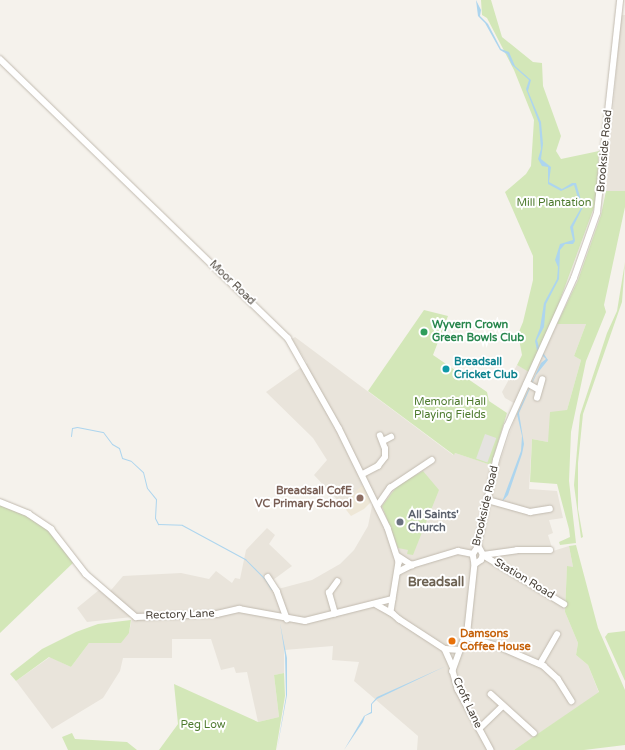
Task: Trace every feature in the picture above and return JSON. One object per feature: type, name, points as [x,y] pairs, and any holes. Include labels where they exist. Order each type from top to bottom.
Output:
[{"type":"street","name":"Brookside Road","points":[[459,652],[466,637],[475,564],[473,554],[478,546],[500,445],[532,386],[540,354],[574,278],[599,207],[620,0]]},
{"type":"street","name":"Moor Road","points":[[0,60],[288,338],[363,474],[378,505],[398,556],[398,572],[392,599]]},
{"type":"street","name":"Brookside Road","points":[[532,386],[542,380]]},
{"type":"street","name":"Brookside Road","points":[[532,386],[537,398]]},
{"type":"street","points":[[363,474],[382,462],[386,452],[382,438],[391,437]]},
{"type":"street","points":[[378,505],[390,488],[432,460]]},
{"type":"street","points":[[488,500],[530,512],[550,508]]},
{"type":"street","name":"Rectory Lane","points":[[0,502],[29,514],[51,529],[86,574],[131,615],[210,614],[239,609],[305,622],[377,605],[392,599]]},
{"type":"street","name":"Station Road","points":[[478,546],[483,555],[564,604]]},
{"type":"street","points":[[483,555],[517,550],[550,550]]},
{"type":"street","points":[[398,572],[412,565],[458,551],[473,554]]},
{"type":"street","name":"Station Road","points":[[475,564],[483,555]]},
{"type":"street","points":[[398,556],[412,565]]},
{"type":"street","points":[[268,577],[277,591],[280,606],[287,619]]},
{"type":"street","points":[[335,614],[329,593],[337,582]]},
{"type":"street","points":[[392,599],[391,609],[393,614]]},
{"type":"street","points":[[377,605],[445,649],[459,652]]},
{"type":"street","points":[[274,616],[280,606]]},
{"type":"street","points":[[540,664],[555,645],[557,634]]},
{"type":"street","points":[[466,637],[498,646],[540,664],[569,690],[572,701]]},
{"type":"street","points":[[445,649],[453,667]]},
{"type":"street","name":"Croft Lane","points":[[459,652],[453,667],[457,685],[490,750]]},
{"type":"street","points":[[491,694],[534,733]]},
{"type":"street","points":[[479,729],[503,706]]},
{"type":"shaded area","points":[[621,15],[625,15],[625,193],[606,191]]},
{"type":"shaded area","points":[[557,324],[586,324],[574,356],[581,360],[567,410],[548,442],[532,439],[529,489],[557,491],[563,518],[549,520],[553,533],[548,535],[553,551],[569,546],[573,567],[567,567],[565,612],[578,643],[576,655],[588,665],[599,693],[514,750],[417,750],[418,736],[354,681],[359,662],[332,660],[333,646],[284,650],[284,673],[274,675],[279,717],[258,722],[247,672],[236,673],[234,667],[221,670],[211,639],[172,639],[172,658],[123,658],[120,671],[103,698],[52,729],[16,681],[50,657],[71,667],[89,643],[129,633],[132,617],[87,622],[77,608],[99,590],[106,596],[123,576],[181,573],[209,579],[216,571],[232,583],[235,578],[240,579],[246,550],[267,528],[275,535],[269,544],[292,566],[273,580],[278,589],[312,580],[340,564],[354,550],[368,526],[372,506],[372,500],[364,484],[343,506],[314,475],[327,460],[313,438],[266,392],[307,363],[292,339],[295,337],[453,455],[455,453],[498,467],[519,406],[505,398],[502,392],[517,365],[534,374]]},
{"type":"shaded area","points":[[485,434],[496,438],[487,463],[476,458]]},
{"type":"shaded area","name":"Breadsall CofE VC Primary School","points":[[364,483],[372,501],[364,509],[351,516],[343,506]]},
{"type":"green space","name":"Mill Plantation","points":[[481,0],[491,0],[502,37],[533,62],[542,63],[543,86],[561,136],[556,151],[561,159],[599,151],[596,202],[552,322],[529,372],[517,365],[522,355],[518,334],[523,322],[533,280],[533,256],[505,192],[526,174],[531,166],[534,120],[514,70],[487,18],[482,15]]},
{"type":"green space","points":[[606,191],[625,191],[625,207],[604,305],[606,312],[586,361],[571,432],[569,481],[576,543],[560,545],[559,542],[570,537],[557,484],[530,482],[532,439],[548,442],[550,412],[567,410],[581,360],[574,356],[586,324],[557,324],[578,280],[601,215]]},
{"type":"green space","points":[[625,262],[622,302],[583,414],[578,463],[578,509],[583,537],[581,538],[574,485],[580,415],[607,333],[617,311]]},
{"type":"green space","name":"Memorial Hall Playing Fields","points":[[424,310],[448,316],[433,355],[487,392],[489,401],[507,413],[491,465],[455,453],[454,455],[368,391]]},
{"type":"green space","points":[[423,471],[439,490],[413,555],[407,554],[408,550],[398,548],[382,506],[398,485]]},
{"type":"green space","points":[[0,505],[44,523],[74,562],[0,633]]},
{"type":"green space","points":[[576,545],[598,628],[625,690],[625,745],[584,750],[514,750],[599,692],[588,665],[576,655],[578,643],[565,612],[567,566],[573,567],[569,546]]},
{"type":"green space","points":[[131,620],[129,633],[121,643],[89,643],[71,667],[49,657],[16,681],[10,674],[42,649],[76,632],[98,624]]},
{"type":"green space","points":[[625,631],[625,681],[605,637],[608,633]]},
{"type":"green space","name":"Peg Low","points":[[284,673],[285,696],[276,750],[159,750],[178,724],[174,684],[258,722],[279,717],[274,675]]},
{"type":"green space","points":[[72,733],[75,739],[127,742],[137,750],[68,750],[62,737]]},
{"type":"water","points":[[476,0],[481,10],[480,16],[488,24],[501,49],[509,52],[515,66],[531,80],[528,91],[541,122],[543,144],[541,159],[551,167],[549,182],[562,189],[572,183],[576,183],[583,207],[573,227],[575,241],[573,244],[565,244],[560,250],[559,279],[546,304],[544,327],[537,340],[539,347],[548,360],[536,375],[519,413],[524,444],[508,495],[502,502],[521,451],[522,436],[517,414],[541,363],[546,359],[537,350],[535,341],[540,328],[544,303],[557,279],[558,267],[555,260],[560,244],[573,240],[570,227],[581,208],[574,185],[561,191],[548,184],[548,167],[542,166],[538,159],[541,149],[539,123],[526,89],[529,80],[512,65],[507,54],[500,50],[485,23],[478,16]]},
{"type":"water","points":[[280,623],[287,658],[287,695],[277,750],[286,696],[285,655]]},
{"type":"water","points":[[446,666],[377,699],[372,704],[372,713],[365,716],[363,722],[344,750],[364,716],[371,712],[371,704],[377,697]]},
{"type":"waterway","points":[[71,436],[72,428],[77,427],[103,432],[112,444],[119,448],[122,458],[131,461],[143,472],[147,488],[156,499],[155,518],[158,524],[182,525],[245,559],[265,579],[271,589]]},
{"type":"place","name":"Wyvern Crown Green Bowls Club","points":[[424,332]]},
{"type":"place","name":"Breadsall Cricket Club","points":[[446,369]]},
{"type":"place","name":"Breadsall CofE VC Primary School","points":[[360,498]]},
{"type":"place","name":"All Saints' Church","points":[[400,522]]},
{"type":"place","name":"Damsons Coffee House","points":[[452,641]]},
{"type":"district","name":"Breadsall","points":[[436,582]]}]
